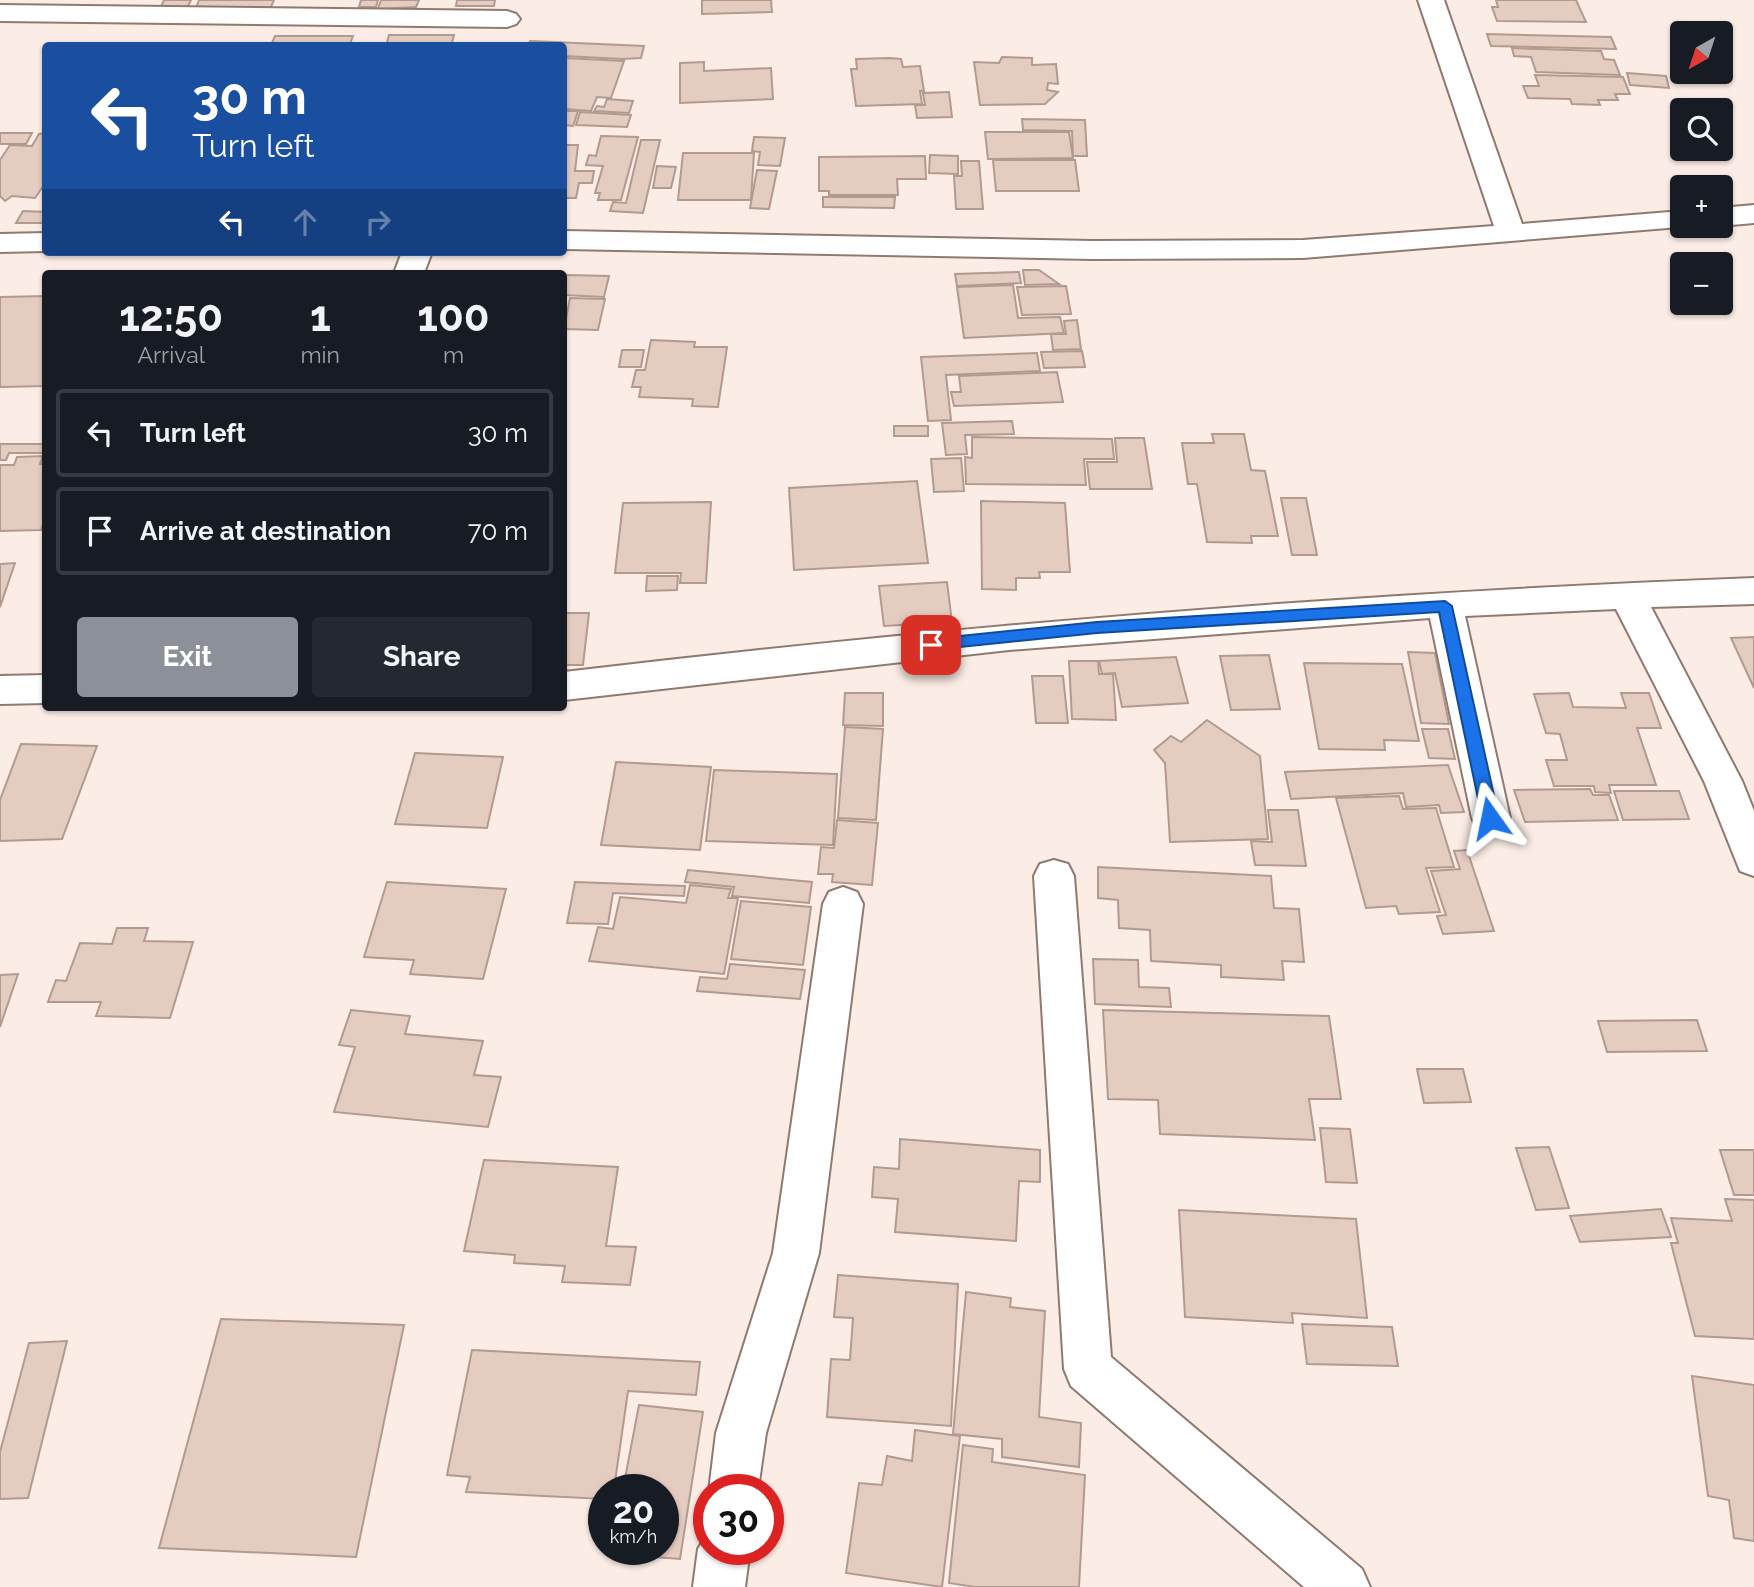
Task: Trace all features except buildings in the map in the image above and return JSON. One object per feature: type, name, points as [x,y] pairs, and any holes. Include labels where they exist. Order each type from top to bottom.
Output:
[{"type":"street","points":[[1431,0],[1511,232]]},
{"type":"street","points":[[0,13],[511,10],[499,42]]},
{"type":"street","points":[[1733,216],[1754,214]]},
{"type":"street","points":[[567,240],[1092,250],[1289,249],[1670,221]]},
{"type":"street","points":[[0,243],[42,242]]},
{"type":"street","points":[[567,686],[1097,627],[1627,595],[1754,591]]},
{"type":"street","points":[[1627,595],[1723,781],[1754,860]]},
{"type":"street","points":[[1445,606],[1490,818]]},
{"type":"street","points":[[0,690],[42,689]]},
{"type":"street","points":[[1055,876],[1088,1369],[1344,1587]]},
{"type":"street","points":[[735,1474],[741,1433],[796,1253],[844,904]]},
{"type":"street","points":[[719,1587],[722,1565]]},
{"type":"route","points":[[931,645],[1097,627],[1445,606],[1490,818]]}]
